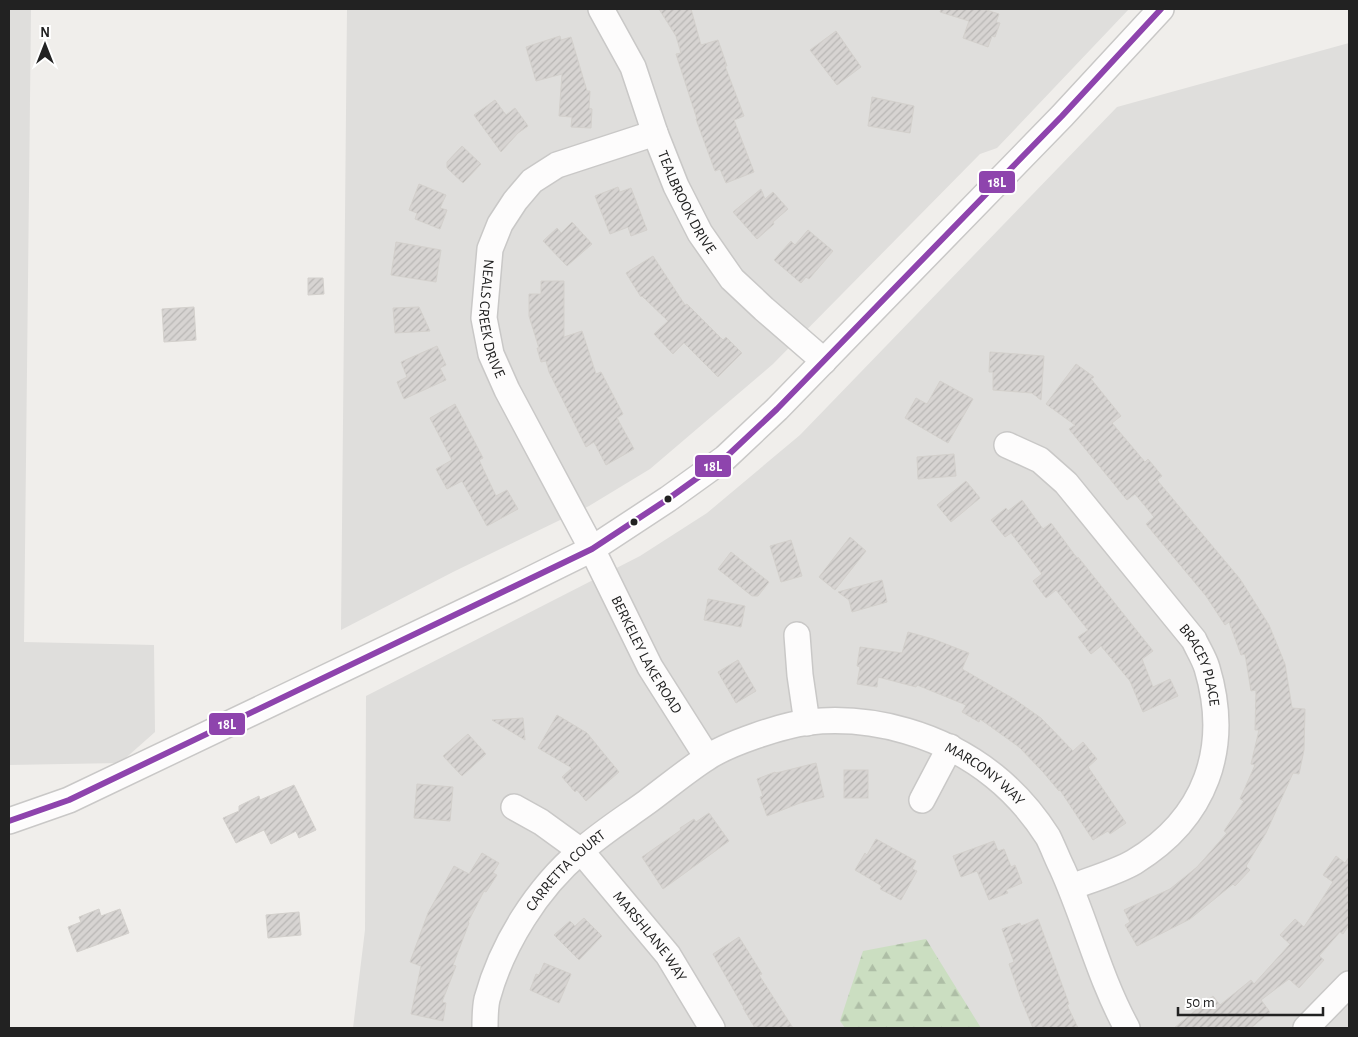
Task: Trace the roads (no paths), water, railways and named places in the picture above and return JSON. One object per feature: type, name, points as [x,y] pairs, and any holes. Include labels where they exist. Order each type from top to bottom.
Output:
[{"type":"street","name":"TEALBROOK DRIVE","points":[[601,9],[633,67],[655,134],[676,186],[700,233],[732,278],[764,309],[824,361]]},
{"type":"street","points":[[9,821],[69,800],[96,788],[500,595],[592,549],[668,499],[725,458],[777,409],[1062,116],[1161,9]]},
{"type":"street","name":"NEALS CREEK DRIVE","points":[[592,549],[507,390],[491,354],[484,318],[490,249],[505,216],[532,181],[557,165],[655,134]]},
{"type":"street","name":"BRACEY PLACE","points":[[1007,445],[1040,460],[1066,483],[1194,640],[1206,666],[1212,690],[1215,740],[1210,770],[1202,792],[1188,816],[1172,834],[1132,863],[1071,887]]},
{"type":"street","name":"BERKELEY LAKE ROAD","points":[[592,549],[650,667],[707,757]]},
{"type":"street","points":[[797,636],[800,675],[807,722]]},
{"type":"street","name":"MARCONY WAY","points":[[707,757],[754,737],[807,722],[841,721],[876,724],[919,735],[950,747],[994,776],[1022,804],[1048,838],[1071,887],[1100,972],[1127,1028]]},
{"type":"street","points":[[922,800],[950,747]]},
{"type":"street","name":"CARRETTA COURT","points":[[485,1028],[486,1001],[507,949],[524,918],[548,883],[581,850],[707,757]]},
{"type":"street","name":"MARSHLANE WAY","points":[[514,807],[541,822],[581,850],[668,955],[712,1028]]},
{"type":"street","points":[[1306,1028],[1349,984]]}]
